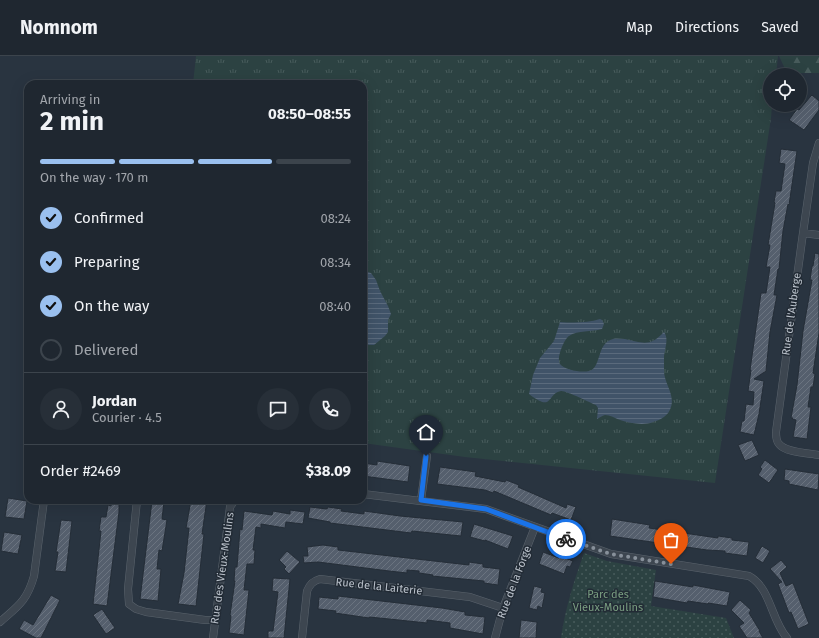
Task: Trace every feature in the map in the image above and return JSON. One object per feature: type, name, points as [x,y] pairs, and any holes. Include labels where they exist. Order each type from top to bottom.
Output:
[{"type":"street","name":"Rue de l'Auberge","points":[[819,143],[813,163],[802,233],[776,432],[778,444],[784,448],[792,451],[819,455]]},
{"type":"street","points":[[802,233],[819,235]]},
{"type":"street","points":[[421,500],[426,456]]},
{"type":"street","points":[[367,494],[486,509],[611,554],[749,576],[755,579],[760,585],[778,626],[787,638]]},
{"type":"street","points":[[0,622],[25,600],[32,586],[43,504]]},
{"type":"street","points":[[138,504],[128,589],[129,604],[136,609],[146,612],[214,620]]},
{"type":"street","name":"Rue des Vieux-Moulins","points":[[212,638],[230,507],[232,504]]},
{"type":"street","name":"Rue de la Forge","points":[[495,638],[503,608],[535,527]]},
{"type":"street","name":"Rue de la Laiterie","points":[[302,638],[307,591],[309,585],[314,580],[320,579],[470,597],[503,608]]},
{"type":"green space","points":[[196,56],[778,56],[777,68],[763,68],[763,112],[771,112],[771,118],[715,483],[465,457],[367,444],[367,80],[193,80]]},
{"type":"green space","points":[[779,56],[819,56],[819,73],[807,73],[807,68],[785,68]]},
{"type":"green space","name":"Parc des Vieux-Moulins","points":[[584,553],[607,561],[656,570],[651,606],[726,618],[734,638],[561,638],[570,595]]},
{"type":"water","points":[[367,272],[371,273],[376,280],[391,314],[388,320],[388,332],[374,345],[367,344]]},
{"type":"water","points":[[600,319],[604,324],[602,329],[576,333],[567,338],[560,354],[560,364],[573,370],[582,372],[589,371],[596,365],[601,350],[608,341],[613,339],[625,339],[646,343],[655,340],[664,332],[666,340],[664,375],[672,398],[671,407],[667,415],[656,421],[641,424],[620,420],[607,415],[597,419],[598,408],[596,405],[567,392],[561,391],[556,393],[549,401],[546,402],[542,402],[529,394],[533,375],[540,358],[554,341],[560,322],[570,323]]},
{"type":"building","points":[[812,95],[819,101],[819,110],[804,130],[789,120],[795,112],[807,112],[807,101]]},
{"type":"building","points":[[781,149],[797,151],[789,205],[788,204],[783,231],[779,269],[774,295],[777,295],[770,332],[766,371],[754,379],[764,381],[754,435],[740,432],[742,421],[744,421],[746,404],[753,405],[754,392],[748,391],[750,370],[761,293],[766,293],[770,267],[766,267],[770,245],[768,245],[774,202],[776,191],[781,191],[785,164],[779,163]]},
{"type":"building","points":[[815,253],[819,254],[819,333],[813,373],[815,374],[813,387],[811,387],[808,407],[811,407],[807,439],[793,437],[796,420],[791,418]]},
{"type":"building","points":[[752,440],[759,455],[745,461],[738,445]]},
{"type":"building","points":[[765,460],[778,470],[769,483],[758,475],[762,469],[760,467]]},
{"type":"building","points":[[377,461],[410,466],[408,482],[367,477],[367,464],[377,465]]},
{"type":"building","points":[[440,467],[476,472],[475,476],[505,482],[506,480],[519,485],[518,487],[566,508],[567,504],[576,507],[571,520],[552,513],[551,515],[494,491],[493,493],[485,490],[437,484]]},
{"type":"building","points":[[785,469],[819,474],[818,490],[789,484],[789,481],[784,480]]},
{"type":"building","points":[[8,498],[24,501],[24,504],[26,504],[24,519],[5,517]]},
{"type":"building","points":[[111,504],[119,504],[107,606],[93,604],[101,531],[99,531],[101,517],[106,517],[108,505],[111,506]]},
{"type":"building","points":[[152,504],[164,504],[162,519],[167,520],[162,551],[159,550],[157,569],[161,569],[158,601],[140,599]]},
{"type":"building","points":[[190,504],[206,504],[202,534],[204,534],[196,606],[178,604],[184,573],[189,528],[186,528]]},
{"type":"building","points":[[310,507],[327,509],[328,507],[342,509],[341,511],[364,514],[364,511],[463,522],[461,536],[412,531],[411,533],[330,523],[308,518]]},
{"type":"building","points":[[290,510],[305,512],[303,524],[286,522],[285,528],[261,524],[261,528],[256,527],[253,550],[255,550],[254,564],[247,564],[244,590],[249,590],[244,635],[229,633],[235,581],[235,567],[237,567],[240,529],[242,530],[244,511],[272,515],[273,511],[290,514]]},
{"type":"building","points":[[612,519],[650,525],[649,528],[718,538],[718,536],[732,538],[732,540],[749,542],[747,556],[725,553],[725,551],[707,550],[610,536]]},
{"type":"building","points":[[61,520],[72,521],[66,572],[55,571],[58,552],[56,552]]},
{"type":"building","points":[[474,524],[513,536],[508,549],[485,540],[470,537]]},
{"type":"building","points":[[4,532],[22,535],[18,554],[1,551]]},
{"type":"building","points":[[323,545],[338,547],[338,550],[469,565],[469,562],[483,564],[483,567],[500,569],[498,585],[484,583],[484,581],[432,576],[433,575],[419,573],[419,571],[407,570],[407,573],[318,562],[304,563],[303,556],[308,556],[307,547]]},
{"type":"building","points":[[762,546],[770,551],[763,563],[755,558]]},
{"type":"building","points":[[287,551],[300,562],[289,574],[284,569],[286,567],[279,560]]},
{"type":"building","points":[[543,552],[573,561],[570,567],[567,566],[564,574],[539,564]]},
{"type":"building","points":[[781,560],[787,567],[780,573],[786,586],[793,583],[809,624],[798,629],[791,612],[789,613],[778,584],[782,582],[770,569]]},
{"type":"building","points":[[273,578],[290,579],[284,638],[268,638],[268,631],[273,631],[278,592],[272,591]]},
{"type":"building","points":[[655,581],[693,587],[693,585],[730,592],[727,606],[688,601],[687,603],[653,597]]},
{"type":"building","points":[[534,586],[542,588],[541,592],[545,593],[542,608],[538,606],[537,610],[529,608]]},
{"type":"building","points":[[51,595],[60,600],[41,638],[36,638],[19,629],[24,620],[33,625]]},
{"type":"building","points":[[338,596],[442,608],[465,612],[465,615],[485,617],[483,634],[450,628],[450,623],[427,620],[427,623],[369,618],[318,609],[319,597],[338,599]]},
{"type":"building","points":[[740,600],[751,610],[749,613],[763,638],[747,638],[739,626],[744,623],[731,610]]},
{"type":"building","points":[[102,609],[115,628],[106,634],[93,615]]},
{"type":"building","points":[[521,620],[537,622],[536,638],[519,638]]},
{"type":"way so far","points":[[566,539],[611,554],[671,564]]},
{"type":"route","points":[[426,456],[421,500],[486,509],[566,539]]}]
